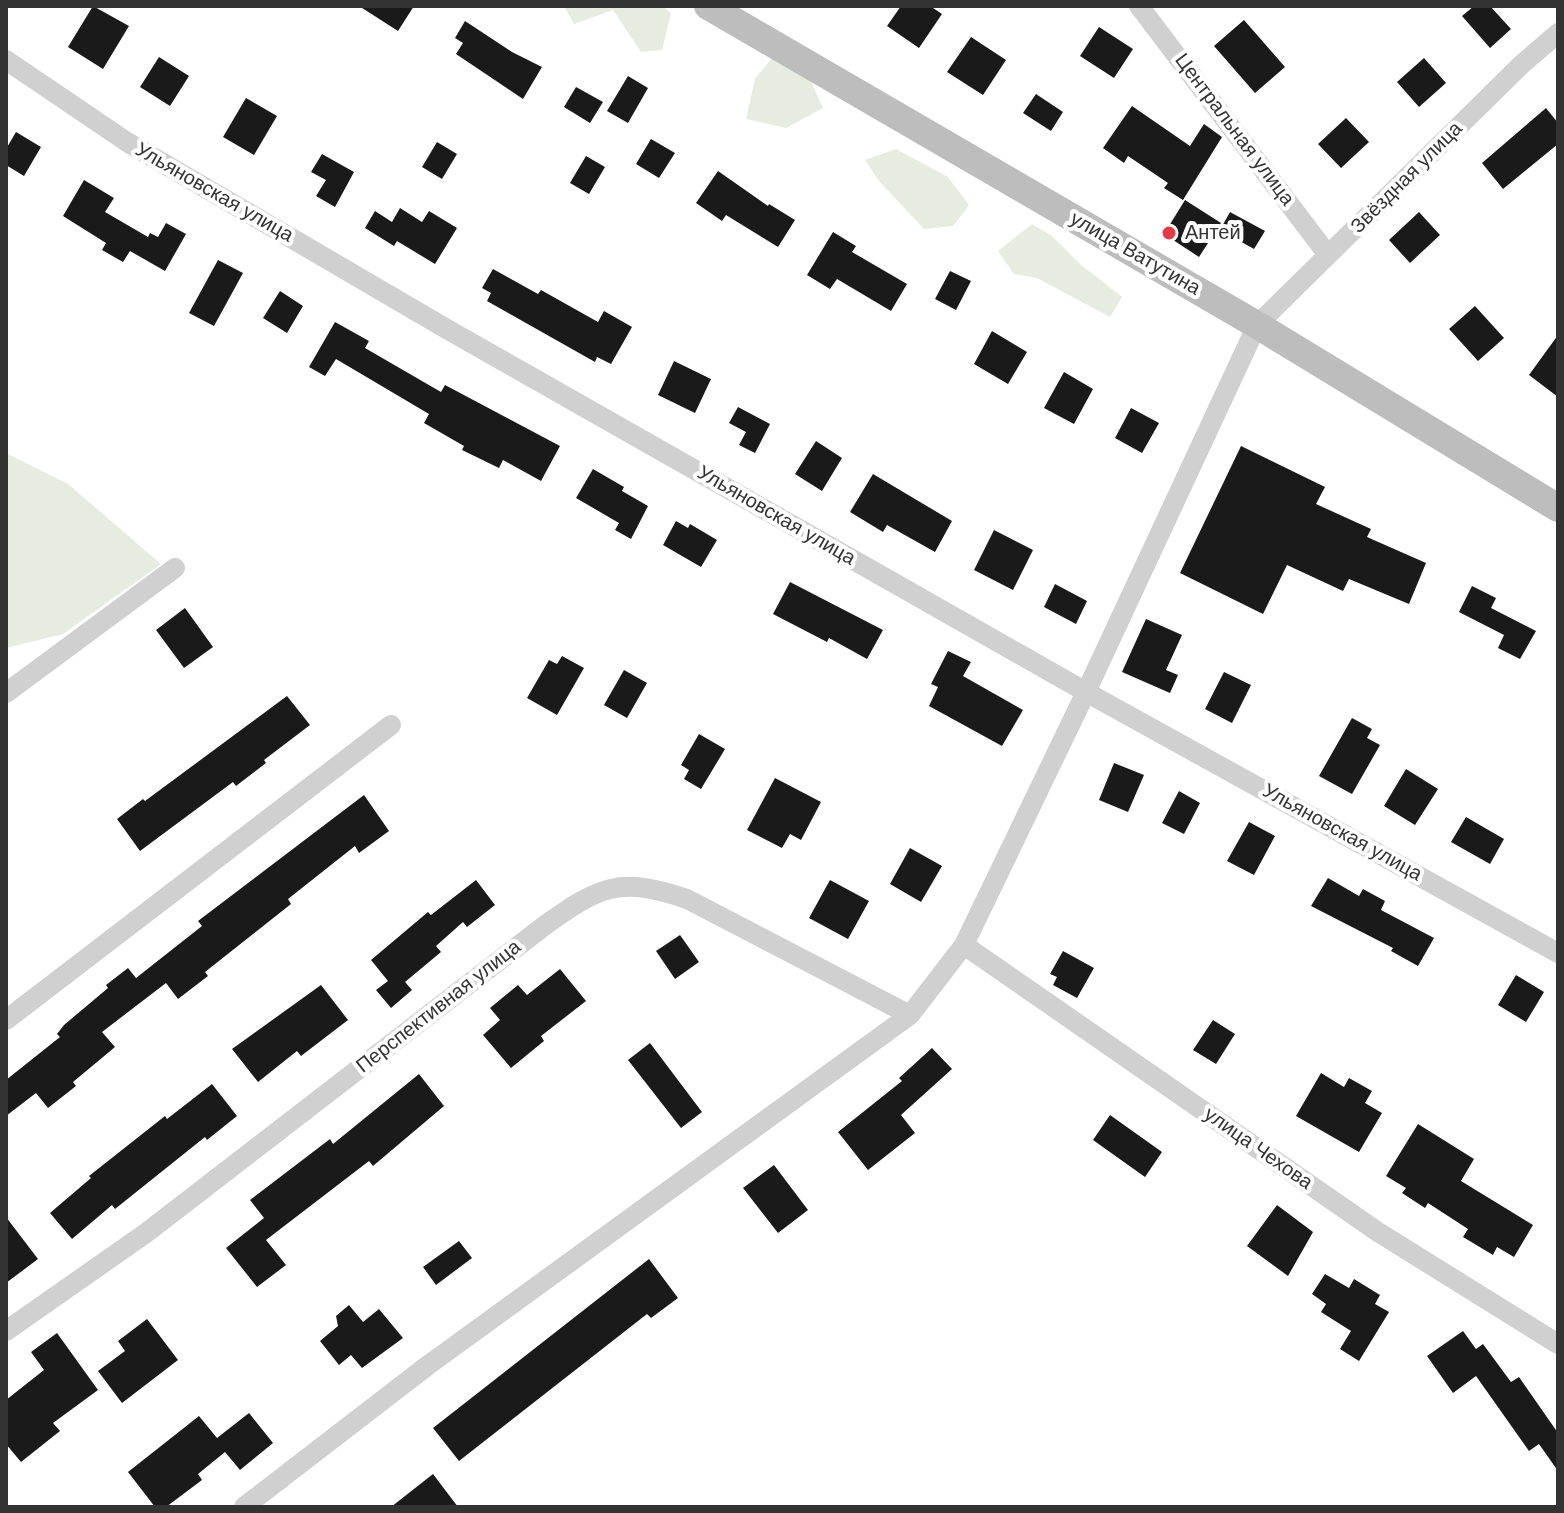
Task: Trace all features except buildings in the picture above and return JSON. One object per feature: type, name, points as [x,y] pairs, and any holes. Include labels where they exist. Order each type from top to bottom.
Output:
[{"type":"main road","name":"улица Ватутина","points":[[708,6],[1257,325],[1558,508]]},
{"type":"street","name":"Центральная улица","points":[[1142,7],[1328,255]]},
{"type":"street","name":"Звёздная улица","points":[[1257,325],[1521,65],[1558,33]]},
{"type":"street","name":"Ульяновская улица","points":[[6,60],[141,151],[458,336],[1086,692],[1558,953]]},
{"type":"street","points":[[244,1507],[427,1366],[910,1015],[964,945],[1257,325]]},
{"type":"street","points":[[6,693],[175,568]]},
{"type":"street","points":[[6,1020],[391,725]]},
{"type":"street","name":"Перспективная улица","points":[[6,1331],[146,1233],[544,926],[602,889],[623,885],[657,889],[687,899],[910,1015]]},
{"type":"street","name":"улица Чехова","points":[[964,945],[1378,1232],[1558,1344]]},
{"type":"shaded area","points":[[564,6],[662,6],[671,13],[662,50],[641,52],[613,10],[574,24]]},
{"type":"shaded area","points":[[777,52],[804,66],[823,108],[786,128],[746,119],[755,79]]},
{"type":"shaded area","points":[[896,149],[948,177],[969,205],[953,226],[924,229],[879,181],[865,160]]},
{"type":"shaded area","points":[[1032,224],[1052,236],[1080,264],[1122,297],[1110,317],[1037,278],[1014,274],[998,251]]},
{"type":"shaded area","points":[[6,453],[68,484],[161,564],[63,634],[6,648]]},
{"type":"place","name":"Антей","points":[[1169,233]]}]
